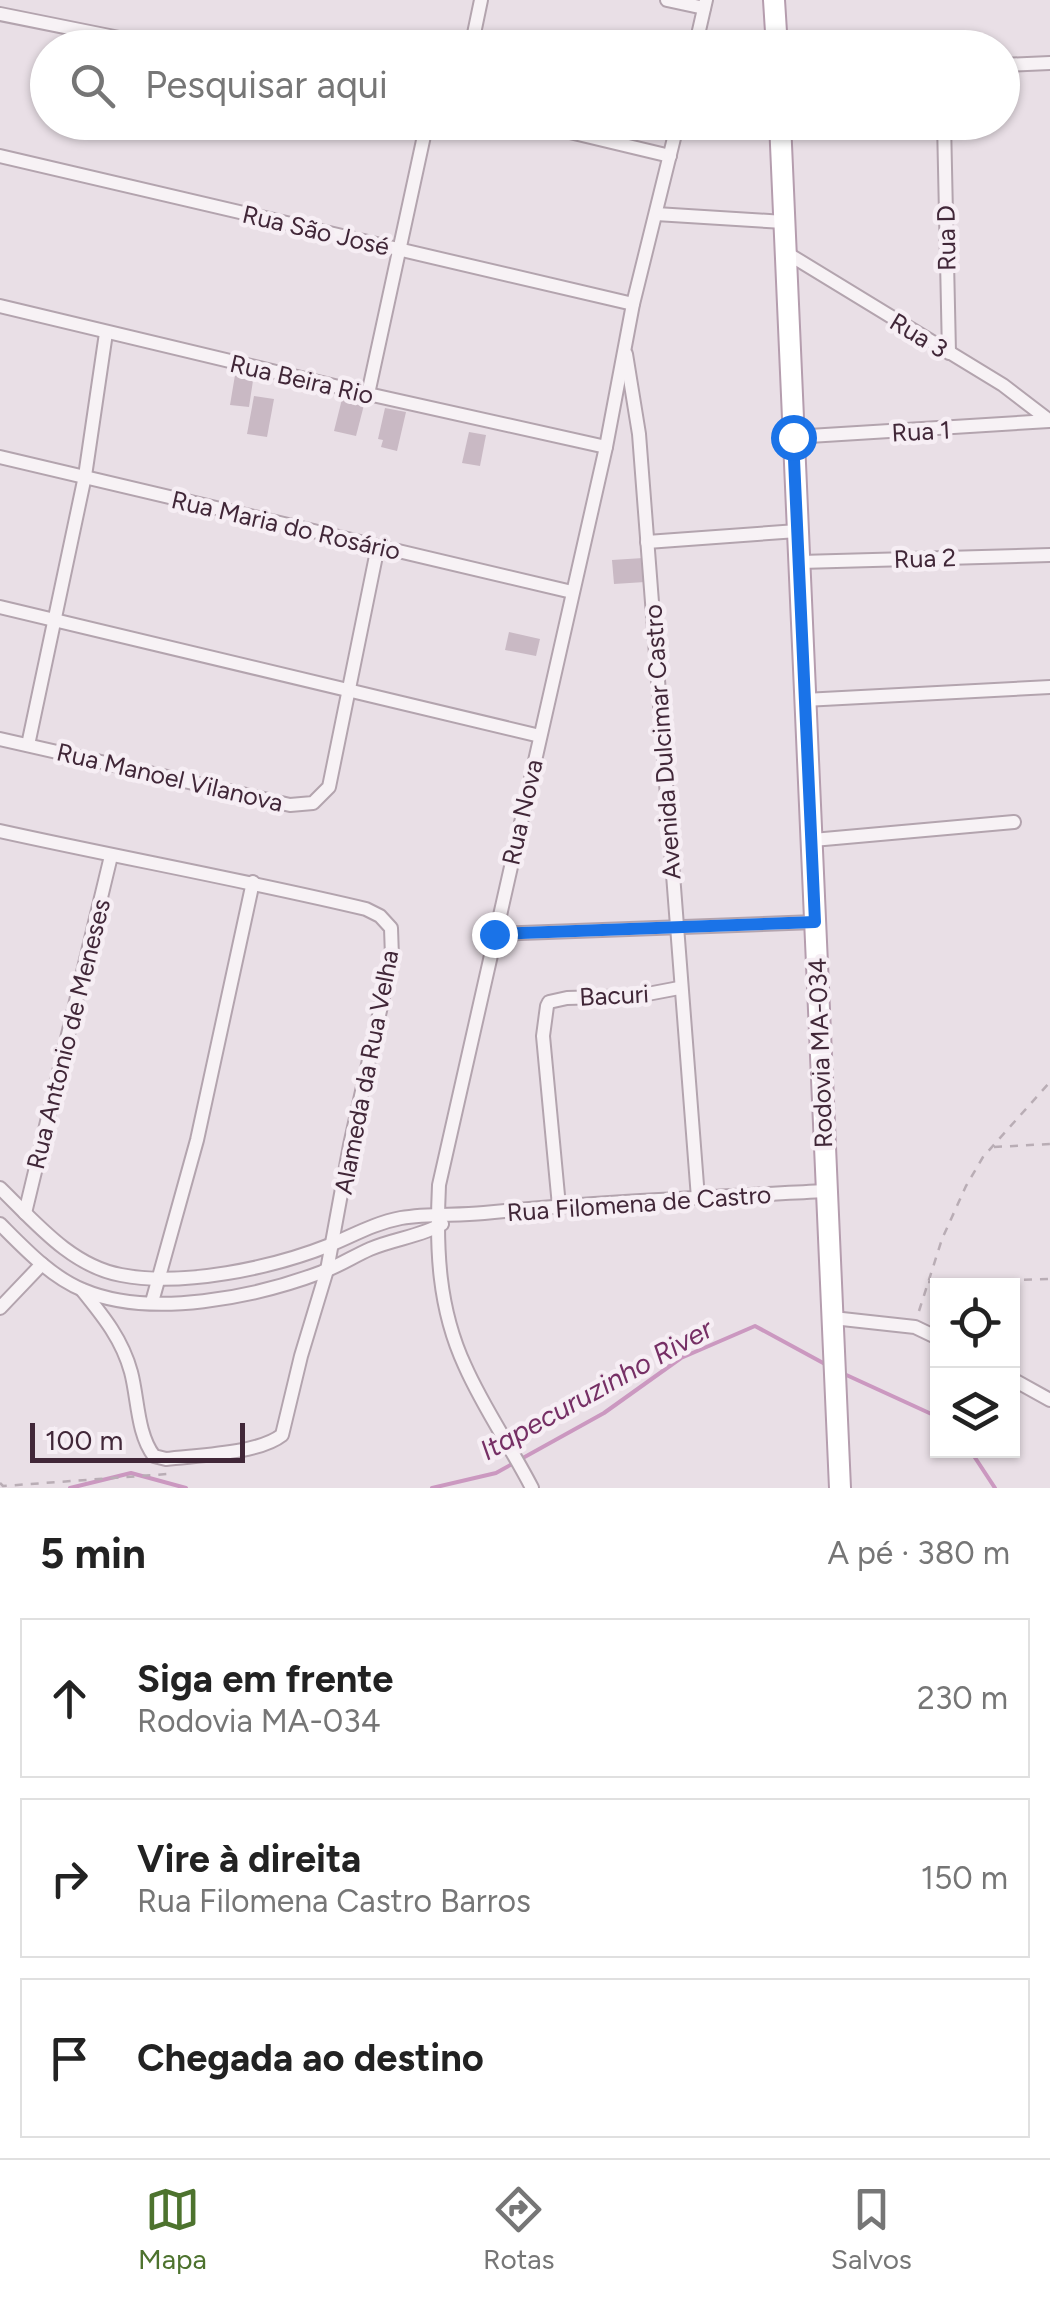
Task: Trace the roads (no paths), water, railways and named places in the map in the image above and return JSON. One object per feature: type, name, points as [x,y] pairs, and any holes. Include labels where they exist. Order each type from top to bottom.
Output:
[{"type":"main road","points":[[774,0],[776,30]]},
{"type":"main road","name":"Rodovia MA-034","points":[[781,140],[840,1488]]},
{"type":"street","points":[[475,30],[481,0]]},
{"type":"street","points":[[667,0],[705,4],[699,30]]},
{"type":"street","points":[[0,14],[79,30]]},
{"type":"street","points":[[1020,64],[1050,63]]},
{"type":"street","points":[[368,394],[423,140]]},
{"type":"street","points":[[603,140],[670,156]]},
{"type":"street","name":"Rua Nova","points":[[532,1488],[463,1364],[452,1334],[437,1266],[444,1156],[606,447],[633,304],[674,140]]},
{"type":"street","name":"Rua D","points":[[944,140],[948,353]]},
{"type":"street","name":"Rua São José","points":[[0,156],[633,304]]},
{"type":"street","points":[[656,214],[784,222]]},
{"type":"street","name":"Rua 3","points":[[785,252],[1028,402],[1050,421]]},
{"type":"street","name":"Rua Beira Rio","points":[[0,306],[606,447]]},
{"type":"street","points":[[28,745],[85,476],[106,332]]},
{"type":"street","name":"Avenida Dulcimar Castro","points":[[624,348],[634,386],[698,1198]]},
{"type":"street","name":"Rua 1","points":[[793,437],[1050,421]]},
{"type":"street","name":"Rua Maria do Rosário","points":[[0,457],[572,592]]},
{"type":"street","points":[[647,542],[797,531]]},
{"type":"street","name":"Rua Manoel Vilanova","points":[[0,739],[301,806],[313,803],[330,786],[378,546]]},
{"type":"street","name":"Rua 2","points":[[800,562],[1050,555]]},
{"type":"street","points":[[0,607],[540,736]]},
{"type":"street","points":[[804,700],[1050,687]]},
{"type":"street","points":[[812,840],[1014,822]]},
{"type":"street","name":"Alameda da Rua Velha","points":[[0,831],[366,909],[391,928],[392,957],[327,1270],[282,1435],[266,1445],[158,1459],[149,1450],[124,1351],[113,1329],[82,1290]]},
{"type":"street","name":"Rua Antonio de Meneses","points":[[25,1212],[112,856]]},
{"type":"street","points":[[152,1302],[196,1140],[253,882]]},
{"type":"street","points":[[494,934],[815,922]]},
{"type":"street","name":"Bacuri","points":[[558,1206],[545,1008],[549,1002],[566,998],[638,996],[679,988]]},
{"type":"street","name":"Alameda da Rua Velha","points":[[0,1188],[70,1254],[118,1275],[159,1280],[222,1273],[332,1244],[386,1221],[442,1219]]},
{"type":"street","name":"Rua Filomena de Castro","points":[[442,1219],[558,1206],[826,1191]]},
{"type":"street","points":[[0,1224],[42,1264],[82,1290],[117,1300],[152,1302],[220,1299],[266,1290],[327,1270],[442,1219]]},
{"type":"street","points":[[0,1308],[42,1264]]},
{"type":"street","points":[[833,1318],[915,1328],[930,1335]]},
{"type":"street","points":[[1020,1383],[1050,1400]]},
{"type":"waterway","name":"Itapecuruzinho River","points":[[432,1488],[496,1473],[604,1413],[681,1358],[755,1326],[825,1364]]},
{"type":"waterway","name":"Itapecuruzinho River","points":[[842,1373],[930,1413]]},
{"type":"waterway","name":"Itapecuruzinho River","points":[[975,1458],[995,1488]]},
{"type":"waterway","name":"Itapecuruzinho River","points":[[70,1488],[131,1473],[186,1488]]}]
